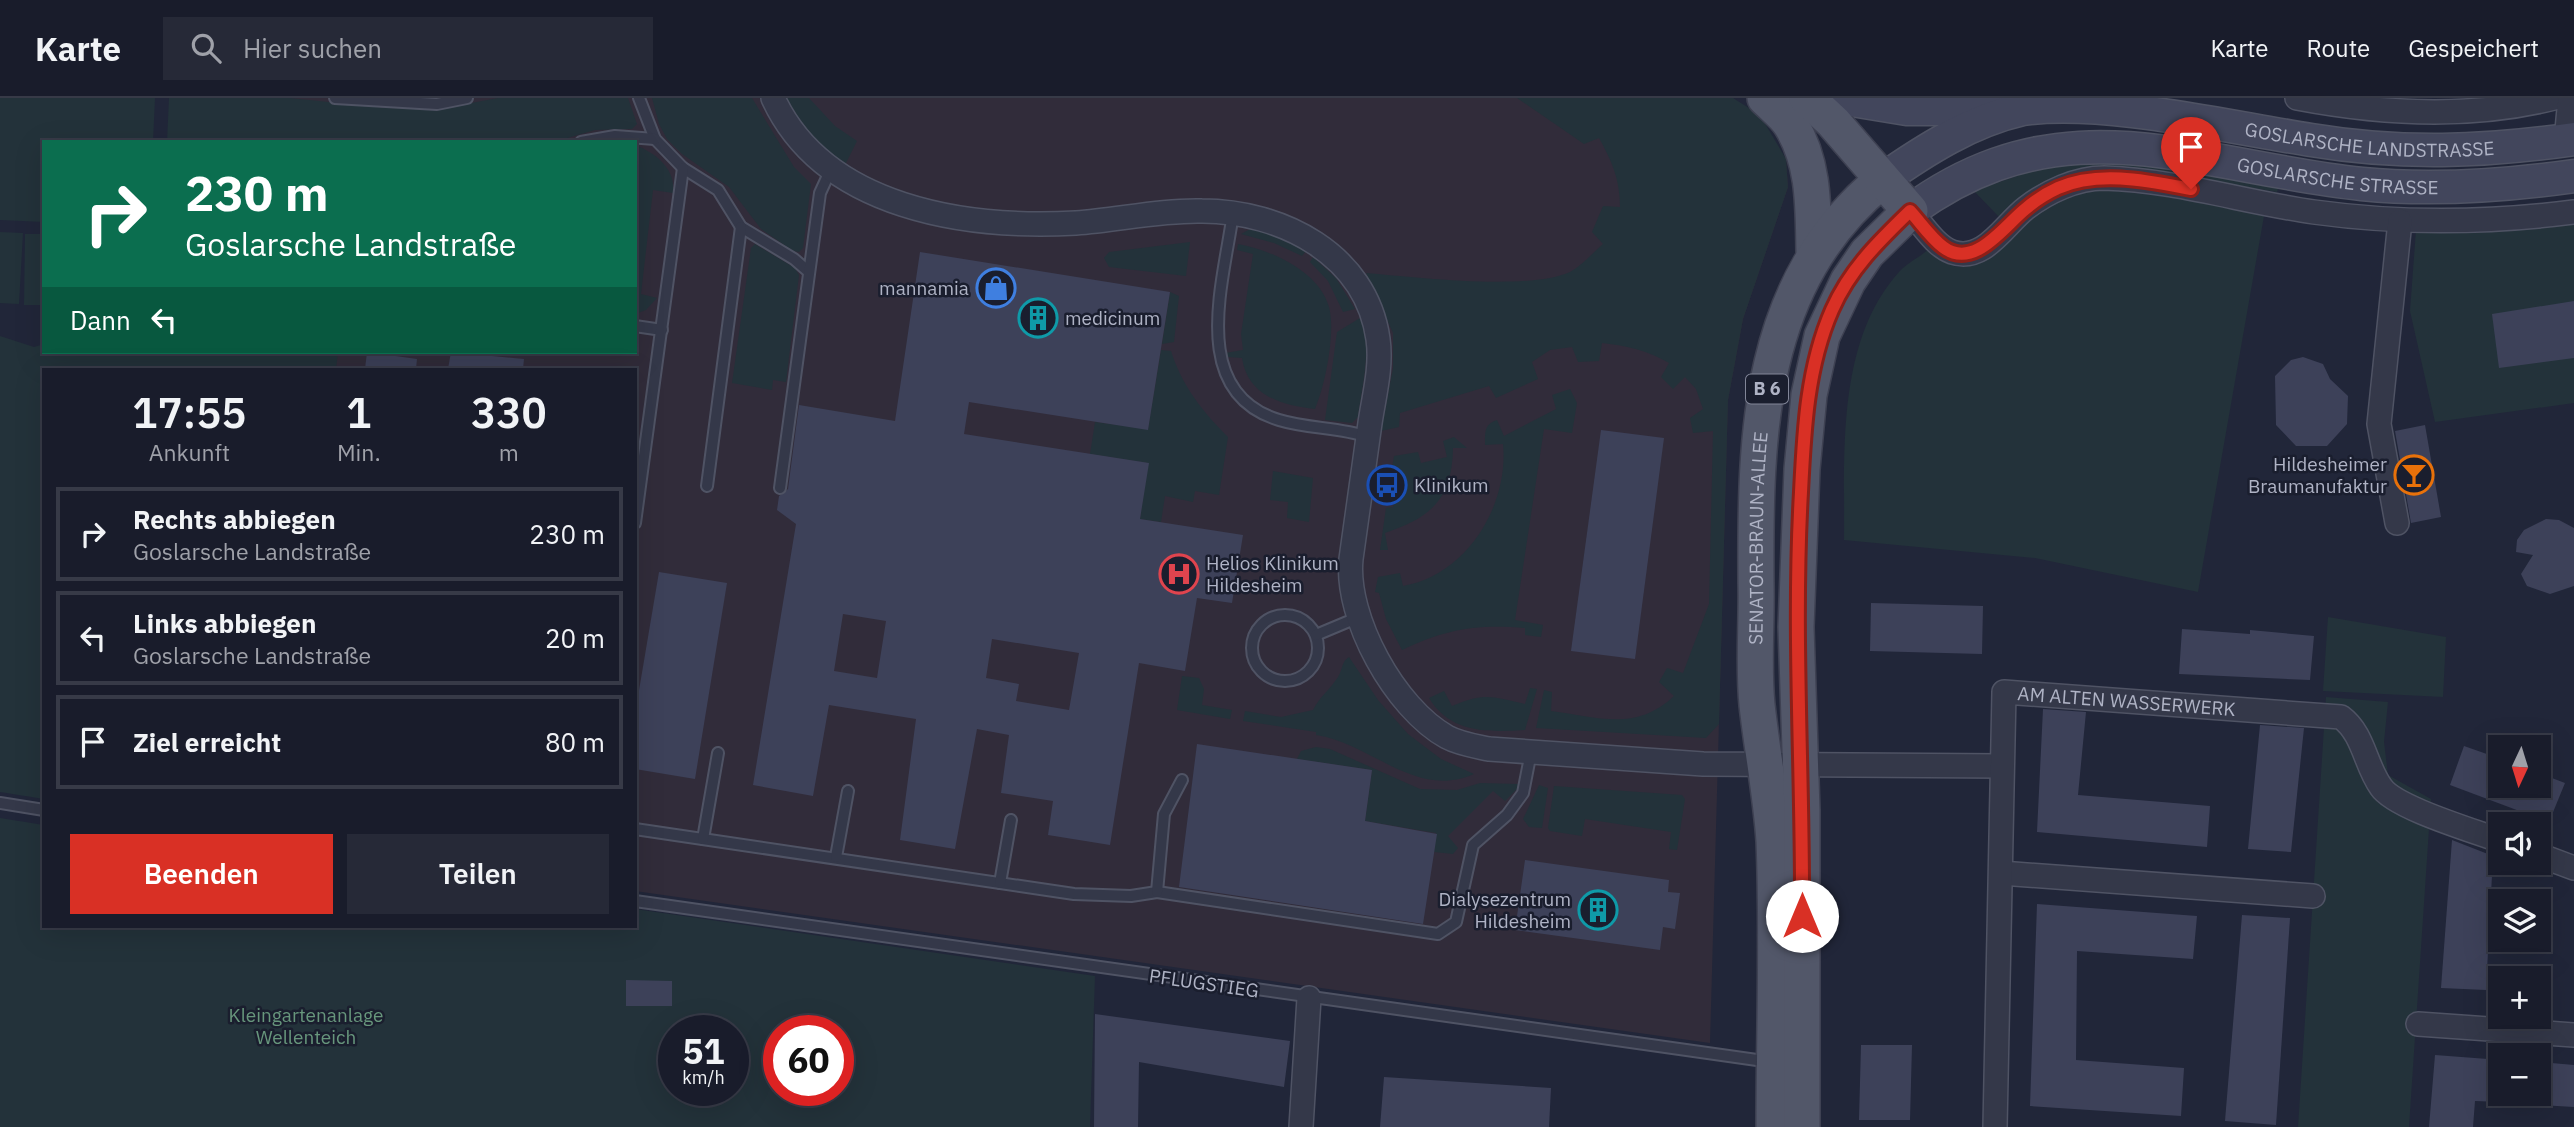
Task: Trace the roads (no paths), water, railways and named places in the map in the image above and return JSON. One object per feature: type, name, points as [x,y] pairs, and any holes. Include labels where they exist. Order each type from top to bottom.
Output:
[{"type":"main road","name":"B 6","points":[[1765,98],[1791,124],[1808,161],[1813,194],[1814,253]]},
{"type":"main road","points":[[1807,98],[1833,122],[1910,211]]},
{"type":"main road","points":[[1840,98],[1907,109],[2024,109]]},
{"type":"main road","name":"GOSLARSCHE LANDSTRASSE","points":[[1882,180],[1940,142],[1974,125],[2024,109],[2067,106],[2121,108],[2312,141],[2408,151],[2498,150],[2570,140]]},
{"type":"main road","name":"GOSLARSCHE STRASSE","points":[[1910,211],[1954,182],[2002,162],[2056,148],[2087,145],[2145,147],[2318,178],[2401,187],[2489,186],[2574,176]]},
{"type":"main road","name":"SENATOR-BRAUN-ALLEE","points":[[1774,1127],[1773,841],[1757,677],[1756,533],[1762,427],[1774,351],[1785,316],[1814,253],[1835,225],[1882,180]]},
{"type":"main road","name":"SENATOR-BRAUN-ALLEE","points":[[1801,1127],[1802,765],[1797,579],[1802,469],[1813,368],[1822,335],[1847,281],[1867,253],[1910,211]]},
{"type":"street","points":[[773,98],[797,139],[831,169],[904,204],[949,216],[990,222],[1076,223],[1192,211],[1233,213],[1268,220],[1299,232],[1337,260],[1360,288],[1373,317],[1379,350],[1350,571],[1359,617],[1377,660],[1423,718],[1446,737],[1466,745],[1489,749],[1703,764],[2002,766]]},
{"type":"street","name":"GOSLARSCHE LANDSTRASSE","points":[[2297,98],[2381,110],[2439,113],[2524,106],[2554,98]]},
{"type":"street","name":"GOSLARSCHE LANDSTRASSE","points":[[2570,98],[2570,140]]},
{"type":"street","points":[[1910,211],[1944,248],[1959,253],[1971,253],[1985,246],[2025,209],[2060,187],[2100,178],[2151,182],[2313,212],[2400,221],[2476,221],[2574,212]]},
{"type":"street","points":[[2397,523],[2379,424],[2400,221]]},
{"type":"street","name":"AM ALTEN WASSERWERK","points":[[1995,1127],[2004,692],[2341,717],[2349,723],[2386,794],[2488,836]]},
{"type":"street","points":[[2551,859],[2574,868]]},
{"type":"street","points":[[2001,873],[2313,896]]},
{"type":"street","points":[[1301,1127],[1310,998]]},
{"type":"street","points":[[2418,1024],[2574,1035]]},
{"type":"lane","points":[[335,98],[437,104],[467,98]]},
{"type":"lane","points":[[639,98],[655,139],[683,168],[718,190],[741,227],[794,258],[809,272]]},
{"type":"lane","points":[[593,140],[614,136],[655,139]]},
{"type":"lane","points":[[637,509],[683,168]]},
{"type":"lane","points":[[780,488],[820,193],[831,169]]},
{"type":"lane","points":[[1233,213],[1217,334],[1220,359],[1226,375],[1247,402],[1267,415],[1368,437]]},
{"type":"lane","points":[[707,486],[741,227]]},
{"type":"lane","points":[[637,326],[662,330]]},
{"type":"lane","points":[[1290,615],[1310,625],[1315,635],[1317,656],[1305,674],[1296,679],[1274,679],[1257,666],[1252,656],[1254,635],[1268,618],[1290,615]]},
{"type":"lane","points":[[1315,635],[1359,617]]},
{"type":"lane","points":[[637,829],[1074,894],[1131,896],[1157,892],[1438,934],[1456,922],[1473,845],[1507,815],[1523,793],[1531,751]]},
{"type":"lane","points":[[703,839],[718,752]]},
{"type":"lane","points":[[1157,892],[1164,814],[1182,780]]},
{"type":"lane","points":[[836,857],[848,791]]},
{"type":"lane","points":[[0,803],[42,810]]},
{"type":"lane","points":[[1000,883],[1011,820]]},
{"type":"lane","name":"PFLUGSTIEG","points":[[637,901],[1746,1061],[1774,1062]]},
{"type":"place","name":"mannamia","points":[[996,288]]},
{"type":"place","name":"medicinum","points":[[1038,318]]},
{"type":"place","name":"Hildesheimer Braumanufaktur","points":[[2414,475]]},
{"type":"place","name":"Klinikum","points":[[1387,485]]},
{"type":"place","name":"Helios Klinikum Hildesheim","points":[[1179,574]]},
{"type":"place","name":"Dialysezentrum Hildesheim","points":[[1598,910]]},
{"type":"park label","name":"Kleingartenanlage Wellenteich","points":[[306,1026]]}]
